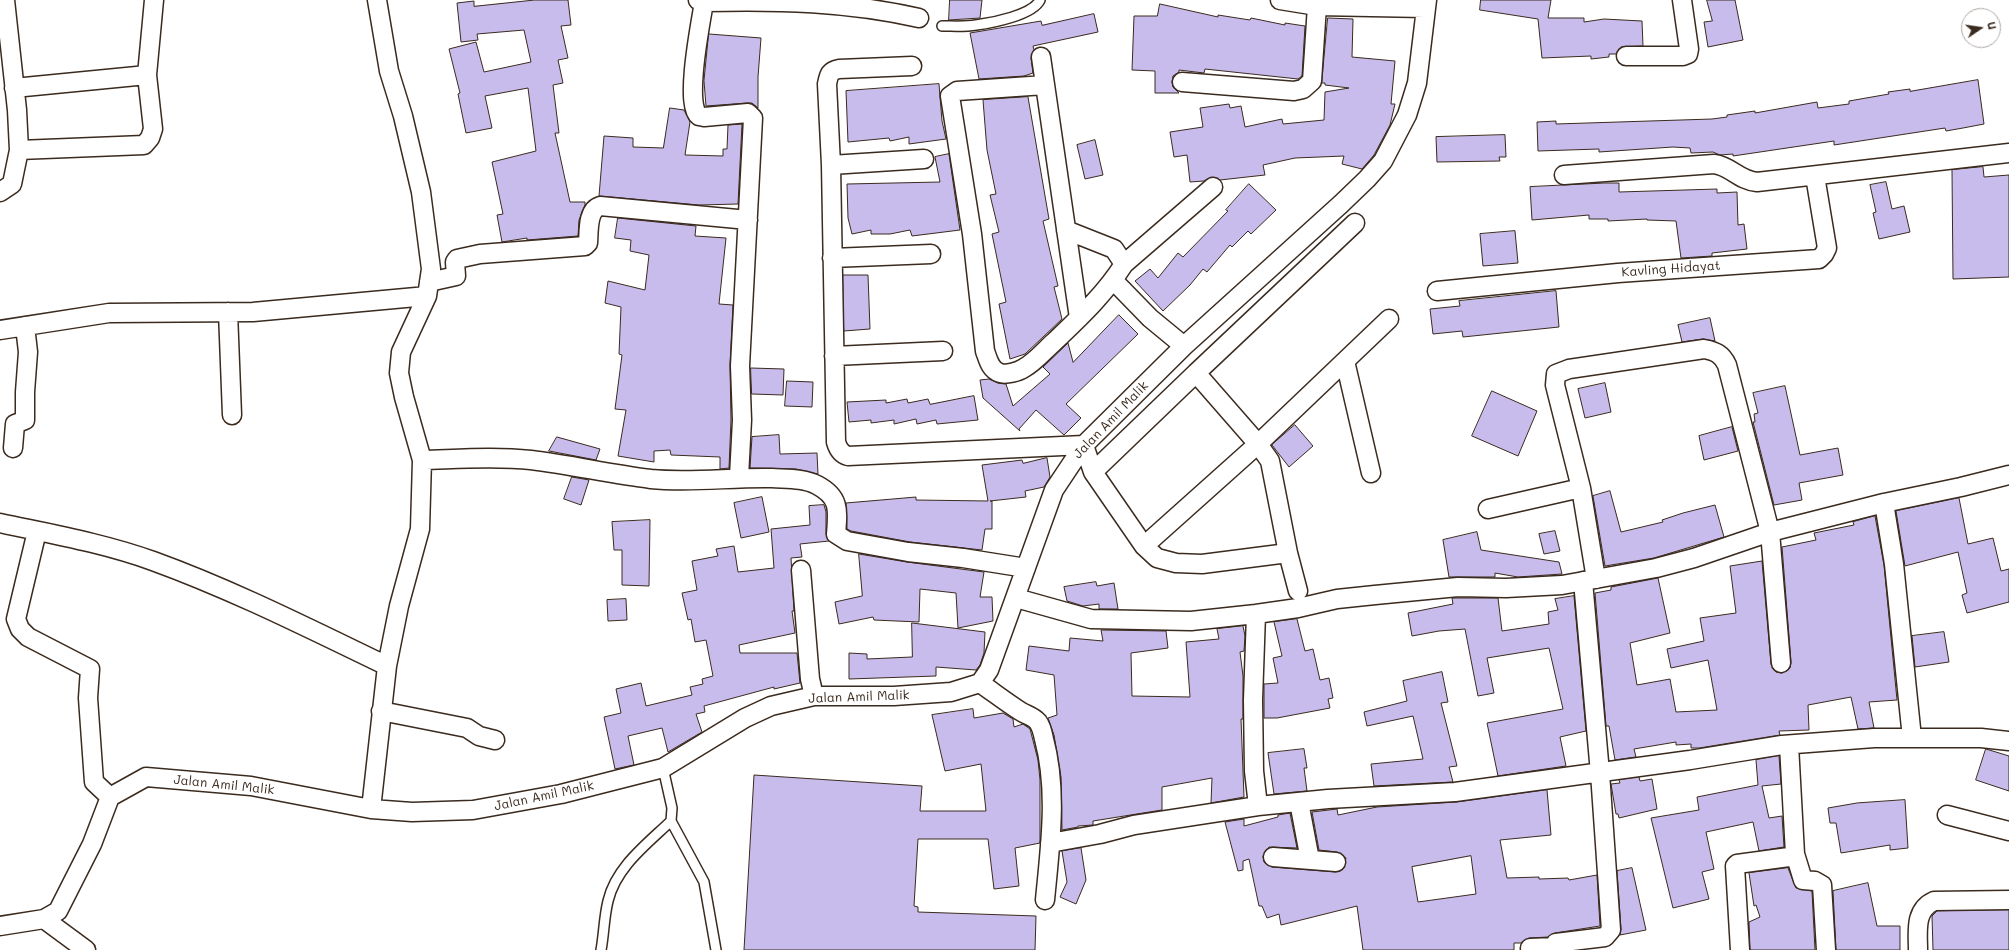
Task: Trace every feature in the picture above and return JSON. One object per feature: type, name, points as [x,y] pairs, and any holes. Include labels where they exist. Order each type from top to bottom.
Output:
[{"type":"street","points":[[0,192],[12,184],[20,150],[5,0]]},
{"type":"street","points":[[20,150],[144,145],[150,138],[153,129],[147,75],[154,0]]},
{"type":"street","points":[[371,809],[387,666],[400,606],[420,529],[422,460],[404,397],[399,373],[401,352],[428,289],[431,269],[421,192],[403,116],[389,71],[377,0]]},
{"type":"street","points":[[739,477],[742,420],[740,366],[752,116],[748,114],[704,117],[699,116],[695,111],[693,84],[701,1],[773,0],[880,9],[919,18]]},
{"type":"street","points":[[1280,0],[1317,6],[1426,4]]},
{"type":"street","points":[[1626,56],[1683,56],[1688,54],[1689,49],[1682,0]]},
{"type":"street","name":"Jalan Amil Malik","points":[[110,797],[146,777],[251,786],[371,809],[412,812],[473,810],[561,794],[663,768],[745,718],[771,706],[814,696],[918,695],[951,692],[980,683],[989,670],[1054,490],[1084,445],[1184,346],[1341,204],[1383,161],[1407,115],[1417,83],[1426,4]]},
{"type":"street","points":[[1182,82],[1294,91],[1303,89],[1312,81],[1317,6]]},
{"type":"street","points":[[1041,57],[1079,318]]},
{"type":"street","points":[[912,66],[833,70],[829,74],[826,84],[831,165],[836,442],[843,455],[848,456],[1084,445],[1093,472],[1144,546],[1157,558],[1176,564],[1202,564],[1288,553]]},
{"type":"street","points":[[14,88],[147,75]]},
{"type":"street","points":[[1045,85],[957,91],[950,96],[972,234],[985,351],[990,366],[999,373],[1010,373],[1023,369],[1079,318],[1114,281],[1124,264],[1213,187]]},
{"type":"street","points":[[1564,175],[1714,164],[1724,165],[1743,179],[1750,181],[1815,176],[2009,153]]},
{"type":"street","points":[[831,165],[924,159]]},
{"type":"street","name":"Kavling Hidayat","points":[[1437,291],[1618,272],[1820,258],[1827,248],[1815,176]]},
{"type":"street","points":[[0,330],[109,313],[252,312],[428,289],[456,276],[455,262],[457,259],[480,254],[585,246],[588,244],[592,213],[594,208],[600,206],[748,220]]},
{"type":"street","points":[[1093,472],[1355,223]]},
{"type":"street","points":[[1066,230],[1114,249],[1124,264]]},
{"type":"street","points":[[832,258],[931,254]]},
{"type":"street","points":[[1114,281],[1150,318],[1184,346]]},
{"type":"street","points":[[228,312],[232,415]]},
{"type":"street","points":[[1144,546],[1258,444],[1389,319]]},
{"type":"street","points":[[13,448],[15,424],[26,420],[25,392],[28,352],[25,326]]},
{"type":"street","points":[[1530,948],[1555,948],[1556,943],[1604,937],[1611,930],[1589,580],[1581,488],[1555,385],[1556,374],[1569,369],[1697,350],[1712,350],[1720,354],[1727,365],[1770,532],[1781,663]]},
{"type":"street","points":[[834,356],[943,352]]},
{"type":"street","points":[[1345,361],[1371,473]]},
{"type":"street","points":[[1196,373],[1258,444],[1270,461],[1288,553],[1298,592]]},
{"type":"street","points":[[422,460],[485,458],[529,460],[651,479],[679,480],[739,477],[795,479],[817,485],[833,496],[836,502],[838,517],[836,534],[847,542],[1026,568]]},
{"type":"street","points":[[1016,598],[1091,619],[1192,621],[1256,614],[1298,608],[1337,599],[1375,595],[1458,587],[1506,588],[1562,585],[1656,568],[1694,558],[1770,532],[1884,502],[1960,487],[2009,475]]},
{"type":"street","points":[[1488,509],[1581,488]]},
{"type":"street","points":[[1884,502],[1895,572],[1912,738]]},
{"type":"street","points":[[0,523],[104,545],[152,560],[232,593],[387,666]]},
{"type":"street","points":[[0,926],[44,919],[58,911],[92,844],[110,797],[94,782],[88,698],[90,669],[28,637],[20,629],[16,619],[37,530]]},
{"type":"street","points":[[801,570],[810,679],[814,696]]},
{"type":"street","points":[[1256,614],[1253,700],[1254,772],[1258,806]]},
{"type":"street","points":[[980,683],[1039,723],[1048,754],[1052,790],[1050,843],[1045,900]]},
{"type":"street","points":[[381,711],[467,728],[479,736],[495,740]]},
{"type":"street","points":[[1050,843],[1100,834],[1134,825],[1258,806],[1455,792],[1600,773],[1789,745],[1874,738],[1981,738],[2009,741]]},
{"type":"street","points":[[1789,745],[1795,854],[1803,880],[1815,881],[1822,886],[1826,950]]},
{"type":"street","points":[[1299,802],[1310,860]]},
{"type":"street","points":[[1947,815],[2009,830]]},
{"type":"street","points":[[1740,950],[1735,866],[1737,864],[1789,857],[1795,854]]},
{"type":"street","points":[[1273,857],[1336,862]]},
{"type":"street","points":[[1918,950],[1918,920],[1921,910],[1926,904],[1934,901],[2009,900]]},
{"type":"street","points":[[44,919],[86,950]]},
{"type":"lane","points":[[942,26],[975,26],[1019,15],[1030,11],[1040,0]]},
{"type":"lane","points":[[663,768],[672,808],[671,821],[704,882],[716,950]]},
{"type":"lane","points":[[601,950],[608,901],[616,880],[632,858],[671,821]]},
{"type":"building","points":[[535,0],[568,0],[571,25],[561,26],[568,58],[558,60],[563,83],[553,85],[559,133],[555,133],[570,202],[585,202],[585,205],[579,220],[578,236],[527,240],[527,238],[502,242],[497,215],[503,214],[492,162],[536,151],[528,88],[485,96],[492,128],[466,133],[458,94],[460,93],[449,49],[476,42],[484,72],[531,62],[524,30],[477,34],[478,40],[461,42],[457,3],[474,1],[474,6]]},
{"type":"building","points":[[950,0],[982,0],[980,18],[949,20]]},
{"type":"building","points":[[1481,0],[1551,0],[1548,18],[1584,18],[1584,22],[1604,19],[1642,21],[1643,46],[1621,47],[1616,54],[1609,54],[1609,57],[1591,59],[1591,56],[1542,58],[1538,19],[1480,10]]},
{"type":"building","points":[[1707,0],[1735,0],[1743,40],[1708,47],[1704,22],[1712,21]]},
{"type":"building","points":[[1160,4],[1218,17],[1218,15],[1250,20],[1251,18],[1285,25],[1285,23],[1305,26],[1302,76],[1298,79],[1205,69],[1204,73],[1179,70],[1179,72],[1173,76],[1172,82],[1173,87],[1179,93],[1155,93],[1155,71],[1132,70],[1134,16],[1157,16]]},
{"type":"building","points":[[1094,14],[1098,32],[1033,46],[1034,50],[1031,58],[1033,73],[1024,76],[979,79],[970,33],[1041,21],[1042,25]]},
{"type":"building","points":[[1328,18],[1353,19],[1352,57],[1395,61],[1391,104],[1395,104],[1390,125],[1374,155],[1362,169],[1342,164],[1344,156],[1295,158],[1263,165],[1265,175],[1220,180],[1211,177],[1204,181],[1190,182],[1187,155],[1174,157],[1170,132],[1203,127],[1200,108],[1229,104],[1230,108],[1241,106],[1245,127],[1282,119],[1283,124],[1324,120],[1325,92],[1349,88],[1325,85],[1325,83],[1322,83]]},
{"type":"building","points":[[709,34],[761,38],[758,77],[758,108],[752,103],[706,106],[704,81]]},
{"type":"building","points":[[1978,80],[1984,124],[1946,131],[1945,128],[1834,145],[1834,141],[1733,156],[1733,154],[1720,155],[1713,152],[1691,153],[1690,148],[1673,147],[1599,152],[1599,149],[1538,151],[1537,122],[1556,121],[1556,124],[1712,119],[1727,117],[1727,115],[1755,111],[1755,113],[1817,102],[1818,108],[1849,104],[1849,101],[1889,94],[1888,92],[1910,89],[1910,91]]},
{"type":"building","points":[[939,84],[942,121],[946,139],[909,144],[909,137],[890,141],[889,138],[848,142],[846,91]]},
{"type":"building","points":[[1028,97],[1049,219],[1043,221],[1058,286],[1054,287],[1062,319],[1025,354],[1010,359],[999,304],[1006,302],[992,234],[999,232],[990,195],[996,194],[987,150],[983,100]]},
{"type":"building","points":[[670,108],[684,110],[690,122],[685,155],[723,156],[723,149],[727,149],[728,125],[742,124],[738,204],[699,205],[599,196],[604,136],[633,138],[633,147],[663,148]]},
{"type":"building","points":[[1505,135],[1506,157],[1499,157],[1500,161],[1437,162],[1436,137]]},
{"type":"building","points":[[1095,140],[1103,175],[1085,179],[1077,145]]},
{"type":"building","points":[[949,154],[960,230],[912,236],[910,230],[890,234],[871,234],[871,230],[852,234],[848,218],[847,184],[940,182],[935,157]]},
{"type":"building","points":[[1983,167],[1984,177],[2009,175],[2009,277],[1953,279],[1952,170]]},
{"type":"building","points":[[1886,182],[1892,209],[1904,206],[1910,232],[1879,239],[1873,213],[1876,212],[1870,185]]},
{"type":"building","points":[[1619,183],[1619,192],[1717,189],[1717,193],[1737,192],[1738,225],[1744,224],[1747,249],[1712,253],[1712,256],[1681,258],[1676,221],[1647,219],[1608,221],[1608,219],[1589,219],[1589,215],[1532,220],[1530,187]]},
{"type":"building","points":[[1249,184],[1276,210],[1251,234],[1248,231],[1232,247],[1230,245],[1207,272],[1203,269],[1190,285],[1163,311],[1135,281],[1150,269],[1158,278],[1178,253],[1183,257],[1228,211],[1226,210]]},
{"type":"building","points":[[618,218],[696,226],[695,236],[726,238],[719,304],[733,305],[730,365],[731,420],[729,468],[720,469],[720,457],[671,455],[670,450],[654,451],[654,462],[618,456],[626,410],[615,409],[622,355],[619,354],[621,307],[605,303],[608,281],[645,290],[649,255],[630,251],[631,240],[615,238]]},
{"type":"building","points":[[1515,231],[1518,263],[1483,266],[1480,234]]},
{"type":"building","points":[[843,275],[868,275],[870,329],[844,331]]},
{"type":"building","points":[[1556,291],[1559,327],[1463,337],[1462,331],[1433,334],[1430,309],[1460,306],[1459,301]]},
{"type":"building","points":[[1119,315],[1138,334],[1066,404],[1081,418],[1064,435],[1036,410],[1019,429],[1020,431],[983,398],[980,380],[989,379],[998,383],[1006,384],[1013,406],[1050,374],[1043,367],[1068,343],[1073,362]]},
{"type":"building","points":[[1710,318],[1715,341],[1703,339],[1682,342],[1678,325]]},
{"type":"building","points":[[751,368],[784,369],[783,395],[752,394]]},
{"type":"building","points":[[787,381],[813,382],[812,407],[785,406]]},
{"type":"building","points":[[1605,383],[1611,412],[1585,418],[1578,389]]},
{"type":"building","points":[[1785,386],[1800,455],[1838,448],[1843,475],[1799,483],[1802,500],[1774,505],[1753,422],[1755,422],[1754,414],[1758,413],[1753,393]]},
{"type":"building","points":[[1492,391],[1537,411],[1518,456],[1472,436]]},
{"type":"building","points":[[974,396],[978,420],[937,424],[936,420],[917,424],[916,419],[894,424],[894,420],[871,423],[871,420],[849,422],[847,402],[886,400],[886,403],[907,399],[908,403],[928,399],[930,404]]},
{"type":"building","points":[[1295,425],[1313,446],[1289,467],[1272,445]]},
{"type":"building","points":[[1732,427],[1738,451],[1704,460],[1699,436]]},
{"type":"building","points":[[779,435],[780,454],[817,453],[818,474],[796,469],[750,468],[752,437]]},
{"type":"building","points":[[557,437],[600,449],[596,460],[549,451]]},
{"type":"building","points":[[1047,458],[1050,477],[1044,487],[1025,491],[1026,497],[990,501],[992,501],[992,529],[985,529],[982,550],[910,542],[847,529],[846,503],[916,497],[916,500],[988,501],[982,465],[1022,460],[1023,463]]},
{"type":"building","points":[[572,477],[589,480],[581,505],[564,499]]},
{"type":"building","points":[[1610,491],[1621,532],[1663,522],[1662,520],[1683,513],[1715,505],[1724,537],[1654,558],[1605,566],[1593,496]]},
{"type":"building","points":[[762,497],[769,532],[741,538],[734,503]]},
{"type":"building","points":[[1959,498],[1968,544],[1993,538],[2001,571],[2009,569],[2009,602],[1967,613],[1962,595],[1967,593],[1958,552],[1905,566],[1896,511]]},
{"type":"building","points":[[824,505],[826,512],[826,534],[829,541],[800,544],[802,557],[791,558],[794,611],[792,611],[795,633],[739,645],[740,653],[797,653],[800,683],[774,689],[774,687],[704,706],[705,712],[696,714],[702,732],[668,752],[662,728],[628,736],[634,765],[615,769],[604,717],[621,713],[616,689],[641,683],[646,706],[692,695],[690,687],[703,684],[702,679],[713,676],[706,640],[695,642],[691,619],[688,620],[682,593],[697,590],[692,561],[718,556],[716,549],[734,546],[738,572],[774,568],[771,529],[810,525],[809,506]]},
{"type":"building","points":[[1875,516],[1884,565],[1897,700],[1869,702],[1874,728],[1858,729],[1851,697],[1808,705],[1809,730],[1779,731],[1780,735],[1699,748],[1691,748],[1691,744],[1676,745],[1676,742],[1634,749],[1636,757],[1615,760],[1609,726],[1606,726],[1595,593],[1611,590],[1611,587],[1658,578],[1670,633],[1630,643],[1637,685],[1670,679],[1676,712],[1717,710],[1708,660],[1671,668],[1667,649],[1704,641],[1700,618],[1736,613],[1730,566],[1762,561],[1771,664],[1776,672],[1782,673],[1790,668],[1791,662],[1782,547],[1816,540],[1814,533],[1854,525],[1853,522]]},
{"type":"building","points":[[650,520],[649,586],[622,585],[622,550],[614,550],[612,522]]},
{"type":"building","points":[[1555,531],[1560,551],[1544,554],[1539,534]]},
{"type":"building","points":[[1477,532],[1481,550],[1559,562],[1562,574],[1518,577],[1495,573],[1495,577],[1449,577],[1443,540]]},
{"type":"building","points":[[859,554],[984,572],[980,597],[992,597],[993,621],[958,628],[956,593],[920,589],[919,622],[874,620],[873,617],[839,624],[835,602],[862,596]]},
{"type":"building","points":[[1096,582],[1097,586],[1114,583],[1118,609],[1099,609],[1099,604],[1083,606],[1067,601],[1064,587]]},
{"type":"building","points":[[1574,596],[1586,731],[1560,737],[1566,766],[1498,776],[1487,723],[1563,709],[1549,648],[1487,658],[1494,693],[1478,696],[1465,629],[1439,631],[1412,636],[1408,613],[1453,604],[1452,598],[1498,598],[1502,631],[1549,624],[1548,612],[1558,610],[1555,599]]},
{"type":"building","points":[[626,599],[627,620],[608,621],[607,600]]},
{"type":"building","points":[[1297,619],[1305,651],[1313,649],[1320,680],[1329,678],[1333,698],[1328,699],[1330,708],[1277,718],[1264,718],[1264,684],[1278,683],[1273,658],[1282,656],[1274,622]]},
{"type":"building","points":[[912,623],[985,632],[984,653],[980,665],[976,670],[936,667],[936,676],[849,679],[849,653],[867,654],[867,659],[912,657]]},
{"type":"building","points":[[1243,626],[1245,636],[1244,651],[1240,652],[1243,676],[1243,719],[1241,719],[1244,797],[1211,803],[1212,778],[1162,787],[1162,810],[1093,821],[1093,825],[1078,826],[1062,830],[1061,777],[1054,735],[1048,718],[1057,715],[1054,675],[1026,670],[1029,646],[1069,651],[1070,638],[1103,641],[1101,630],[1166,631],[1168,648],[1131,653],[1132,696],[1190,697],[1186,642],[1219,639],[1217,629]]},
{"type":"building","points":[[1944,632],[1949,662],[1915,667],[1912,636]]},
{"type":"building","points":[[1442,672],[1448,702],[1441,703],[1457,766],[1449,767],[1453,782],[1374,786],[1371,764],[1423,759],[1413,716],[1367,726],[1364,712],[1407,701],[1403,681]]},
{"type":"building","points":[[973,709],[974,718],[1003,713],[1013,719],[1014,727],[1023,724],[1030,729],[1038,760],[1040,780],[1040,843],[1015,848],[1019,886],[994,889],[988,839],[918,839],[914,906],[918,907],[918,912],[1036,916],[1035,950],[744,950],[754,775],[922,786],[920,811],[986,811],[981,764],[945,771],[932,715]]},
{"type":"building","points":[[1304,749],[1307,768],[1304,768],[1307,791],[1274,794],[1268,753]]},
{"type":"building","points":[[1986,749],[2009,756],[2009,791],[1976,780]]},
{"type":"building","points":[[1779,756],[1781,784],[1762,786],[1769,818],[1782,816],[1784,847],[1759,851],[1753,822],[1706,832],[1714,869],[1702,872],[1709,899],[1673,908],[1651,818],[1699,810],[1697,797],[1758,785],[1756,760]]},
{"type":"building","points":[[1639,777],[1640,781],[1652,779],[1657,809],[1619,818],[1618,814],[1616,814],[1611,784],[1620,783],[1619,780]]},
{"type":"building","points":[[1547,790],[1551,835],[1500,840],[1507,878],[1539,877],[1539,879],[1568,878],[1569,880],[1597,875],[1600,926],[1555,933],[1548,937],[1529,938],[1521,943],[1514,943],[1514,950],[1363,950],[1357,906],[1281,925],[1279,914],[1267,918],[1262,906],[1259,906],[1249,859],[1243,861],[1243,870],[1238,871],[1225,822],[1244,819],[1244,826],[1278,817],[1278,815],[1290,813],[1297,848],[1269,847],[1263,856],[1264,862],[1272,867],[1336,872],[1344,868],[1346,858],[1337,852],[1319,850],[1312,812],[1337,809],[1338,815],[1377,807],[1456,802]],"holes":[[[1471,856],[1476,894],[1418,902],[1412,867]]]},
{"type":"building","points":[[1905,800],[1908,848],[1890,850],[1890,845],[1841,853],[1836,823],[1830,823],[1828,808],[1857,803]]},
{"type":"building","points":[[1081,848],[1086,880],[1076,904],[1060,897],[1067,882],[1062,851]]},
{"type":"building","points":[[1632,868],[1646,930],[1620,935],[1621,929],[1617,871]]},
{"type":"building","points":[[1788,868],[1796,888],[1812,891],[1815,950],[1750,950],[1749,922],[1760,917],[1756,905],[1754,906],[1749,873]]},
{"type":"building","points":[[1868,883],[1877,926],[1900,926],[1900,950],[1836,950],[1833,891]]},
{"type":"building","points":[[2009,910],[2009,950],[1933,950],[1932,916],[1937,911]]}]
